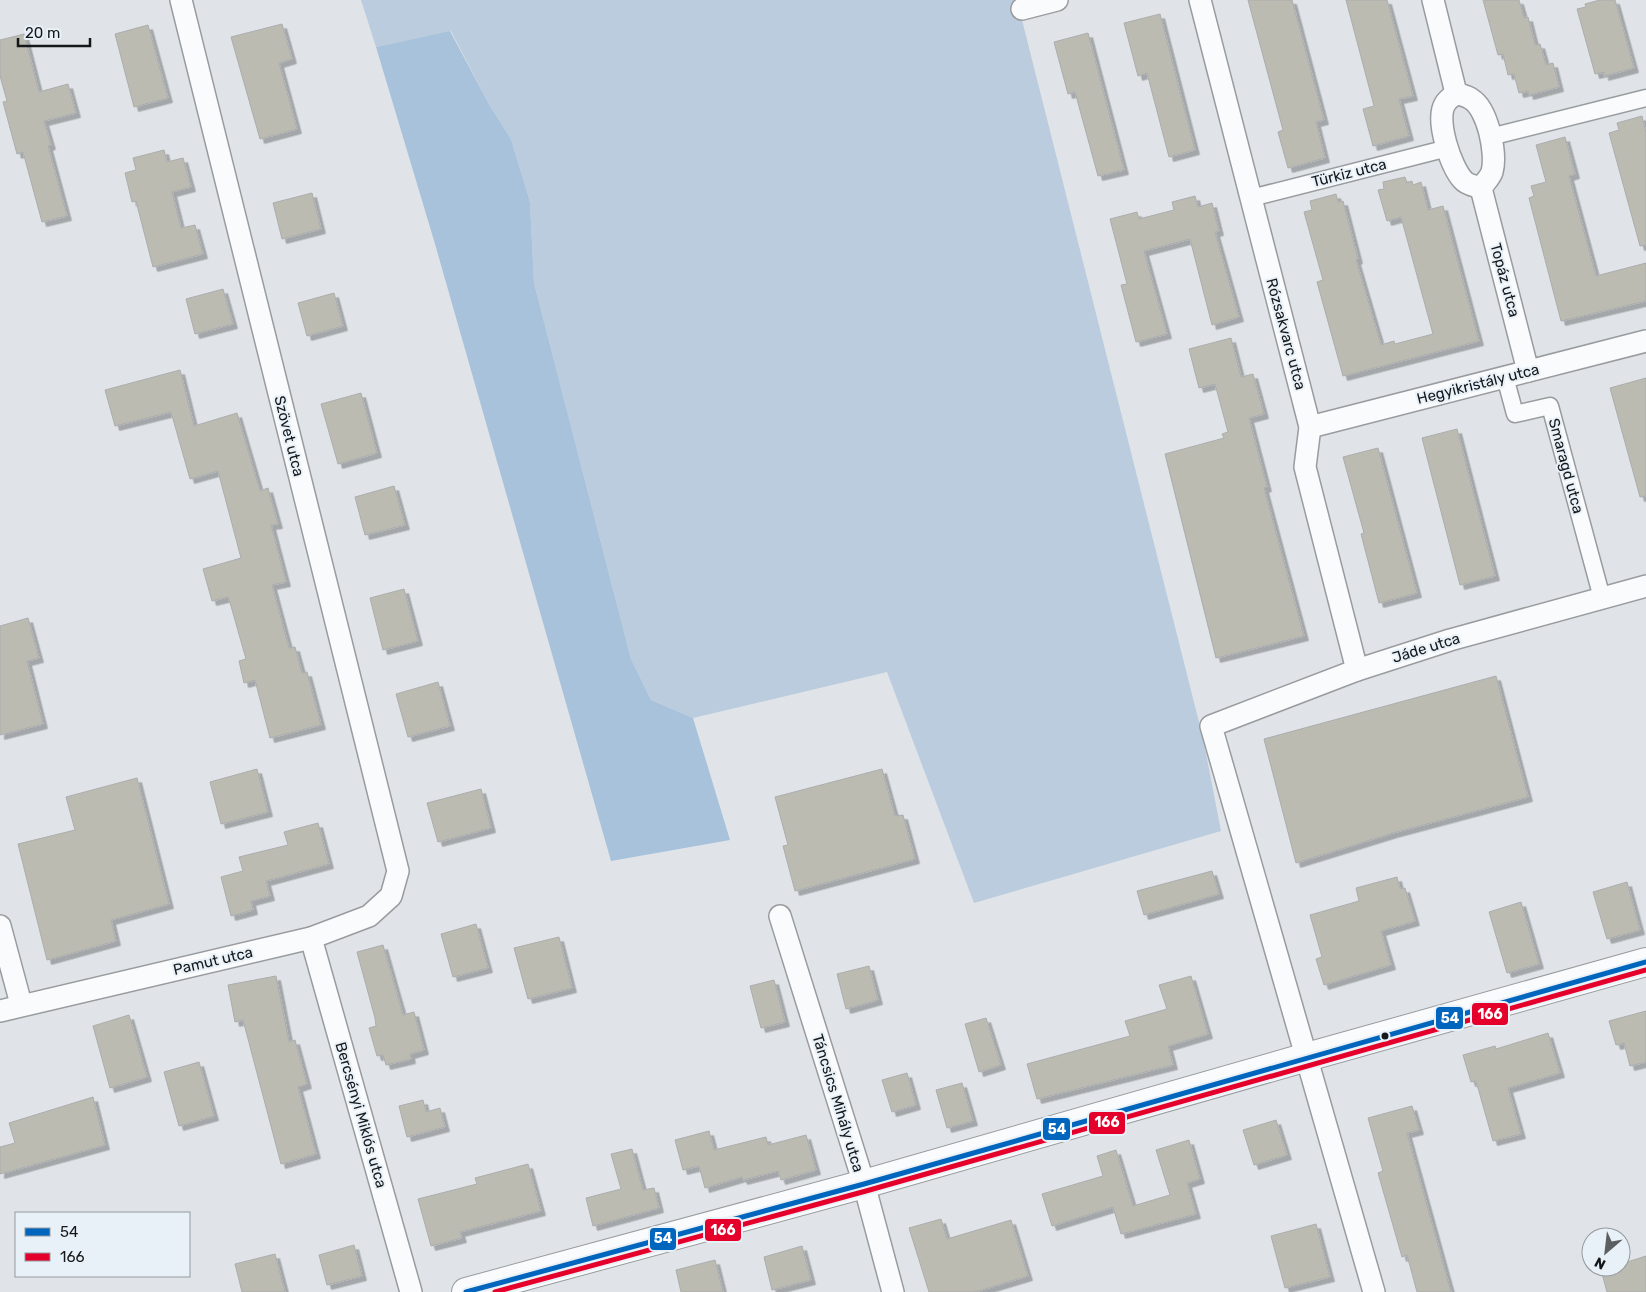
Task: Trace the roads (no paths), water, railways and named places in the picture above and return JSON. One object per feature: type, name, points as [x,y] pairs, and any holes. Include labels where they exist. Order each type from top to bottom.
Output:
[{"type":"street","name":"Szövet utca","points":[[181,0],[398,871]]},
{"type":"street","points":[[1022,9],[1057,0]]},
{"type":"street","name":"Rózsakvarc utca","points":[[1200,0],[1310,427],[1304,467],[1357,670]]},
{"type":"street","points":[[1432,0],[1456,93]]},
{"type":"street","points":[[1456,93],[1472,99],[1483,112],[1490,137],[1494,157],[1491,173],[1481,188],[1464,182],[1453,165],[1448,148],[1441,120],[1445,104],[1456,93]]},
{"type":"street","points":[[1490,137],[1646,98]]},
{"type":"street","name":"Türkiz utca","points":[[1250,198],[1448,148]]},
{"type":"street","name":"Topáz utca","points":[[1481,188],[1528,371]]},
{"type":"street","name":"Hegyikristály utca","points":[[1310,427],[1646,341]]},
{"type":"street","name":"Smaragd utca","points":[[1506,377],[1515,414],[1550,406],[1602,598]]},
{"type":"street","name":"Jáde utca","points":[[1306,1057],[1211,726],[1357,670],[1450,640],[1646,586]]},
{"type":"street","name":"Pamut utca","points":[[0,1011],[21,1004],[311,938],[369,916],[391,896],[398,871]]},
{"type":"street","name":"Táncsics Mihály utca","points":[[780,916],[864,1184],[893,1292]]},
{"type":"street","points":[[0,926],[21,1004]]},
{"type":"street","name":"Bercsényi Miklós utca","points":[[311,938],[412,1292]]},
{"type":"street","points":[[466,1292],[864,1184],[1646,962]]},
{"type":"street","points":[[1306,1057],[1374,1292]]}]
